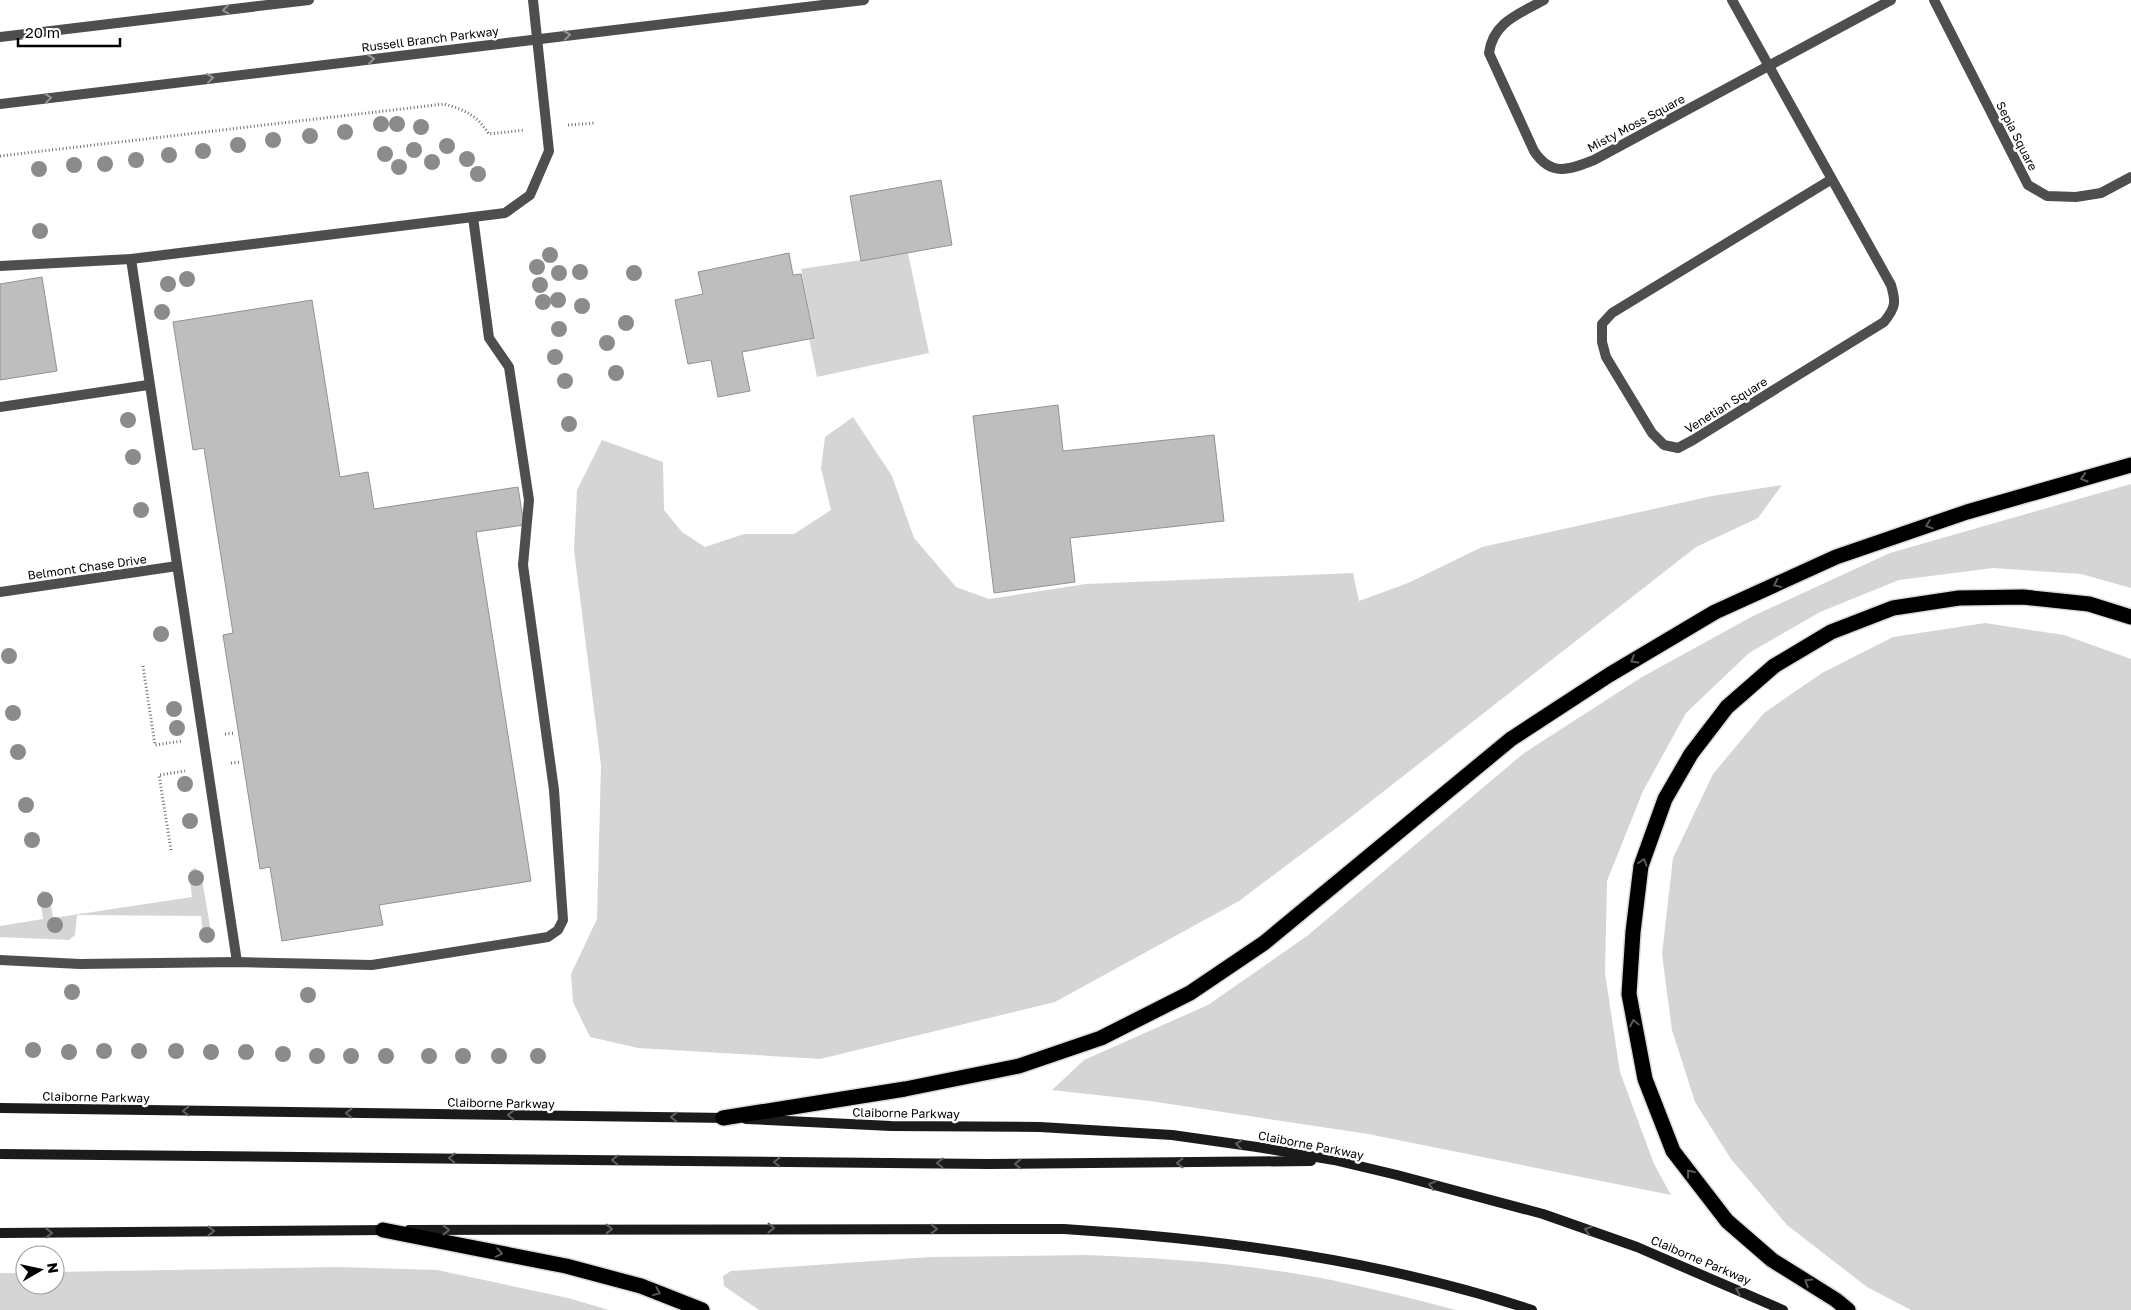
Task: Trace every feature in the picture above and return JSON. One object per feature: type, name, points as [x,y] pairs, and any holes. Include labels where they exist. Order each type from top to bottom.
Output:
[{"type":"highway","points":[[722,1118],[905,1089],[1018,1066],[1101,1038],[1190,993],[1264,943],[1511,739],[1609,675],[1715,612],[1836,557],[1967,512],[2131,464]]},
{"type":"highway","points":[[1848,1310],[1836,1300],[1772,1260],[1727,1220],[1673,1152],[1645,1079],[1629,994],[1633,932],[1642,866],[1665,799],[1692,754],[1727,707],[1774,666],[1831,632],[1893,608],[1959,598],[2024,597],[2089,604],[2131,617]]},
{"type":"highway","points":[[383,1230],[566,1266],[642,1286],[702,1310]]},
{"type":"main road","name":"Claiborne Parkway","points":[[0,1108],[722,1118],[891,1126],[1040,1127],[1172,1135],[1334,1160],[1543,1214],[1637,1247],[1783,1310]]},
{"type":"main road","points":[[0,1154],[988,1164],[1334,1160]]},
{"type":"main road","points":[[0,1233],[1064,1228],[1237,1244],[1322,1258],[1425,1279],[1532,1310]]},
{"type":"street","points":[[0,37],[310,0]]},
{"type":"street","points":[[0,266],[131,259],[504,213],[530,195],[549,151],[533,0]]},
{"type":"street","name":"Russell Branch Parkway","points":[[0,104],[864,0]]},
{"type":"street","name":"Misty Moss Square","points":[[1544,0],[1497,29],[1491,42],[1489,54],[1534,151],[1542,163],[1556,169],[1569,168],[1594,160],[1891,0]]},
{"type":"street","name":"Venetian Square","points":[[1732,0],[1891,285],[1894,310],[1884,322],[1693,440],[1678,448],[1664,445],[1652,433],[1606,357],[1602,342],[1602,324],[1618,309],[1832,180]]},
{"type":"street","name":"Sepia Square","points":[[1934,0],[2028,185],[2047,196],[2076,197],[2101,193],[2131,177]]},
{"type":"street","points":[[0,960],[80,964],[238,962],[372,965],[548,938],[558,930],[563,920],[554,790],[523,565],[529,500],[509,366],[489,338],[474,218]]},
{"type":"street","points":[[131,259],[148,385],[238,962]]},
{"type":"street","points":[[0,407],[148,385]]},
{"type":"street","name":"Belmont Chase Drive","points":[[0,592],[177,566]]},
{"type":"path","points":[[0,156],[444,104],[463,110],[480,121],[489,134],[595,122]]},
{"type":"path","points":[[143,666],[155,745],[235,733]]},
{"type":"path","points":[[171,850],[159,775],[240,762]]},
{"type":"shaded area","points":[[908,253],[929,353],[817,377],[809,338],[814,337],[801,269]]},
{"type":"shaded area","points":[[853,417],[892,476],[914,538],[956,587],[989,599],[1086,584],[1353,573],[1359,601],[1408,583],[1482,547],[1712,496],[1782,485],[1758,518],[1696,547],[1347,820],[1239,901],[1055,1002],[820,1059],[638,1048],[590,1037],[573,1002],[571,974],[597,919],[601,765],[574,550],[577,490],[602,440],[663,462],[664,510],[682,532],[705,547],[744,534],[794,534],[831,510],[821,468],[825,437]]},
{"type":"shaded area","points":[[2131,484],[2131,588],[2081,574],[1993,568],[1899,580],[1820,612],[1749,653],[1686,713],[1643,791],[1607,881],[1605,973],[1620,1072],[1654,1164],[1671,1195],[1368,1134],[1150,1101],[1052,1090],[1084,1060],[1208,1005],[1307,936],[1524,753],[1642,677],[1753,616],[1890,553]]},
{"type":"shaded area","points":[[1985,623],[2064,635],[2131,659],[2131,1310],[1911,1310],[1867,1287],[1787,1225],[1731,1159],[1695,1102],[1672,1030],[1662,954],[1673,858],[1713,774],[1764,713],[1822,673],[1893,637]]},
{"type":"shaded area","points":[[195,868],[201,873],[212,938],[207,944],[203,938],[201,916],[77,915],[75,935],[69,940],[0,937],[0,926],[43,919],[41,891],[49,892],[53,918],[192,897],[189,874]]},
{"type":"shaded area","points":[[1087,1255],[1190,1261],[1267,1269],[1354,1285],[1456,1310],[759,1310],[724,1286],[723,1276],[731,1271],[930,1257]]},
{"type":"shaded area","points":[[338,1267],[437,1270],[568,1298],[609,1310],[0,1310],[0,1273],[15,1273],[15,1295],[65,1295],[65,1272]]},
{"type":"building","points":[[941,180],[952,245],[861,261],[850,196]]},
{"type":"building","points":[[789,253],[793,275],[801,274],[814,338],[742,352],[750,391],[718,397],[711,360],[688,364],[675,300],[703,294],[698,272]]},
{"type":"building","points":[[42,277],[57,371],[0,380],[0,284]]},
{"type":"building","points":[[312,300],[340,477],[368,472],[374,509],[518,487],[524,525],[476,532],[531,881],[379,905],[383,925],[282,941],[270,867],[260,869],[223,635],[233,633],[204,448],[193,450],[173,322]]},
{"type":"building","points":[[1058,405],[1063,451],[1214,435],[1224,521],[1070,538],[1075,582],[994,593],[973,416]]}]
